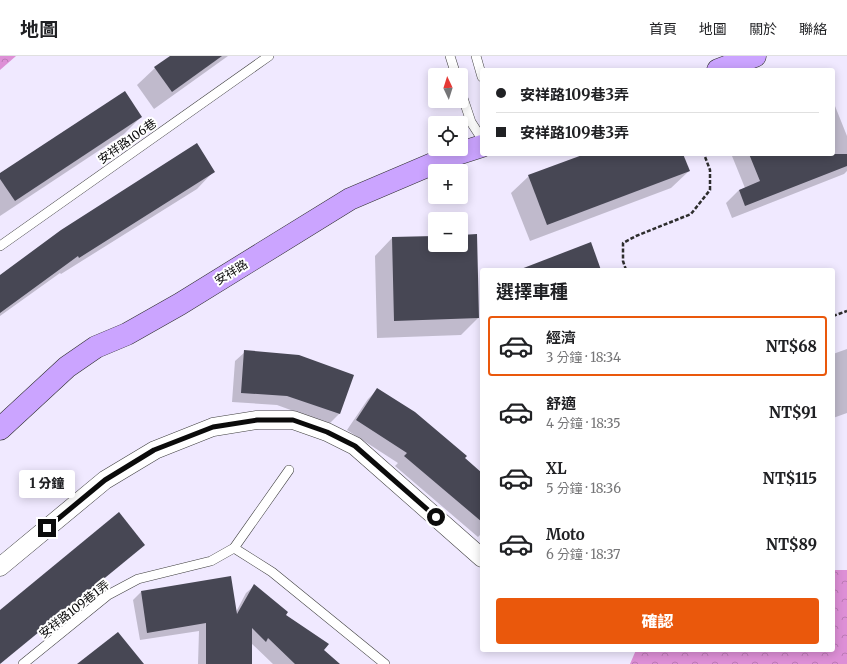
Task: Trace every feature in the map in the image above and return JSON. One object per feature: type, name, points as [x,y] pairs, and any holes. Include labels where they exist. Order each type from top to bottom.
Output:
[{"type":"street","points":[[723,68],[755,56]]},
{"type":"street","name":"安祥路","points":[[0,429],[67,367],[96,347],[127,334],[180,304],[350,199],[451,156],[480,147]]},
{"type":"street","points":[[0,567],[105,480],[154,450],[213,427],[257,420],[293,420],[327,432],[355,446],[480,556]]},
{"type":"lane","name":"安祥路106巷","points":[[0,246],[269,56]]},
{"type":"lane","points":[[450,56],[454,68]]},
{"type":"lane","points":[[476,56],[480,70]]},
{"type":"lane","points":[[466,108],[471,122],[480,136]]},
{"type":"lane","name":"安祥路109巷1弄","points":[[23,664],[108,595],[138,579],[211,561],[234,548],[289,470]]},
{"type":"lane","points":[[234,548],[272,572],[385,664]]},
{"type":"path","points":[[625,268],[623,261],[623,243],[636,236],[691,214],[710,190],[710,170],[705,156]]},
{"type":"path","points":[[835,315],[847,310]]},
{"type":"green space","points":[[0,56],[16,56],[0,70]]},
{"type":"green space","points":[[835,570],[847,570],[847,664],[630,664],[635,652],[835,652]]},
{"type":"building","points":[[170,56],[222,56],[172,92],[154,67]]},
{"type":"building","points":[[125,91],[142,117],[15,201],[0,179],[0,173]]},
{"type":"building","points":[[197,143],[215,172],[79,258],[78,256],[0,313],[0,275],[61,230]]},
{"type":"building","points":[[835,154],[847,154],[847,166],[745,206],[739,190],[760,181],[750,156],[835,156]]},
{"type":"building","points":[[580,156],[684,156],[690,171],[547,225],[528,175]]},
{"type":"building","points":[[477,234],[479,318],[394,321],[392,237],[428,236],[428,252],[468,252],[468,235]]},
{"type":"building","points":[[591,242],[600,268],[524,268]]},
{"type":"building","points":[[244,350],[299,355],[354,375],[340,414],[287,396],[241,393]]},
{"type":"building","points":[[377,388],[415,412],[467,456],[465,458],[480,471],[480,520],[404,456],[407,453],[356,420]]},
{"type":"building","points":[[119,512],[145,545],[0,664],[0,610]]},
{"type":"building","points":[[231,576],[237,614],[254,584],[288,612],[286,615],[329,644],[324,650],[340,664],[295,664],[268,638],[266,642],[252,628],[252,664],[206,664],[206,623],[147,633],[141,591]]},
{"type":"building","points":[[118,632],[144,664],[77,664]]},
{"type":"route","points":[[47,528],[105,480],[154,450],[213,427],[257,420],[293,420],[327,432],[355,446],[436,517]]}]
